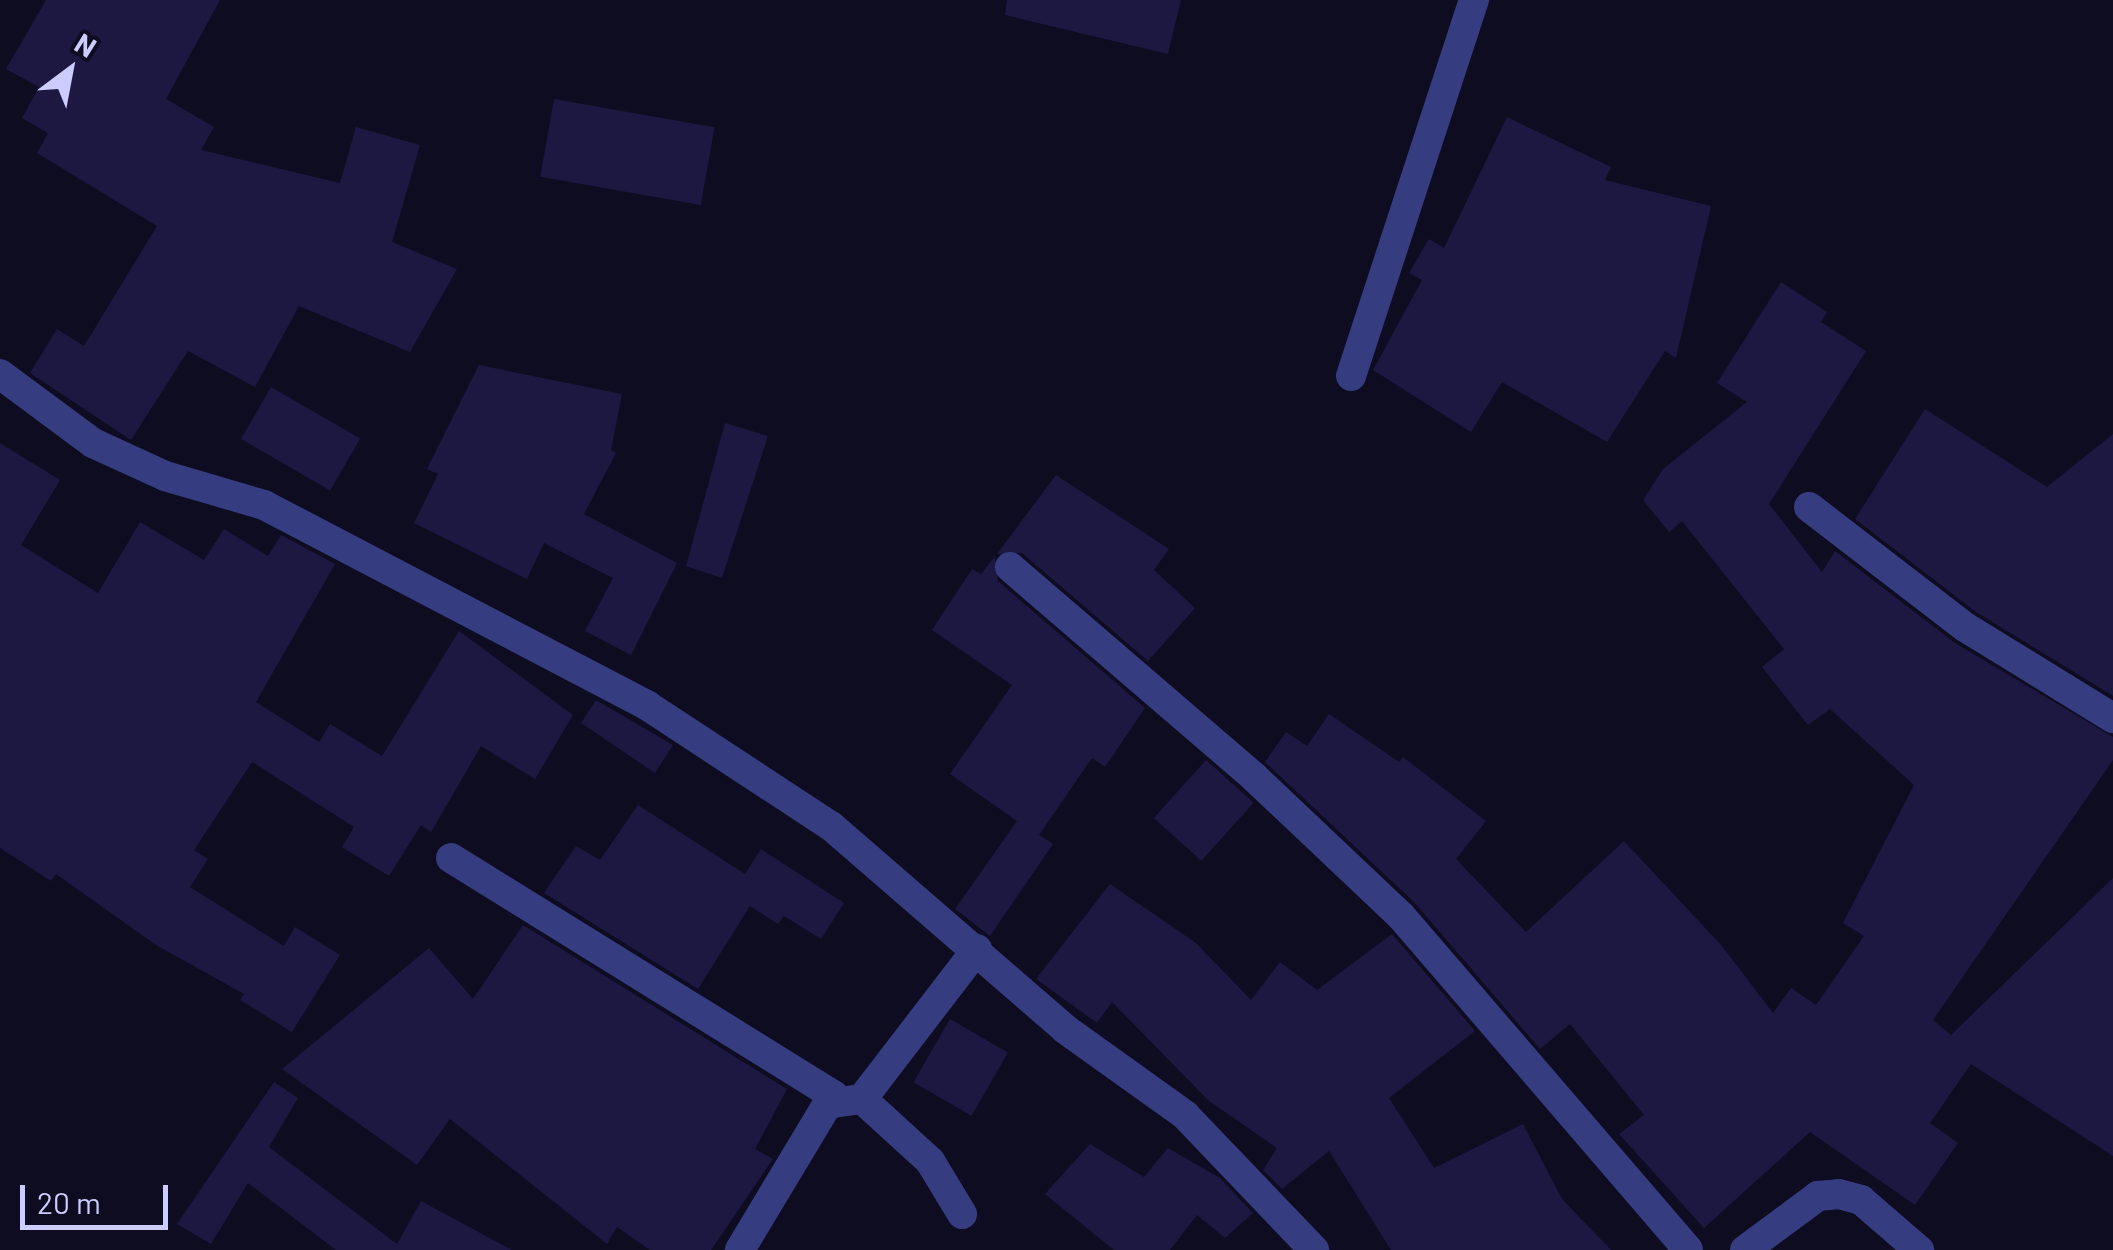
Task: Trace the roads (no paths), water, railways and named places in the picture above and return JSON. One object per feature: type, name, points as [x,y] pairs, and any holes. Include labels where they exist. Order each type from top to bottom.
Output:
[{"type":"street","points":[[1350,376],[1474,0]]},
{"type":"street","points":[[0,374],[93,443],[165,476],[264,505],[648,706],[831,826],[1066,1029],[1185,1115],[1314,1250]]},
{"type":"street","points":[[1809,508],[1965,626],[2113,718]]},
{"type":"street","points":[[1010,566],[1255,778],[1401,916],[1688,1250]]},
{"type":"street","points":[[451,858],[848,1101],[930,1161],[962,1214]]},
{"type":"street","points":[[740,1250],[848,1101],[977,949]]},
{"type":"street","points":[[1745,1250],[1818,1196],[1839,1194],[1861,1200],[1919,1250]]}]
